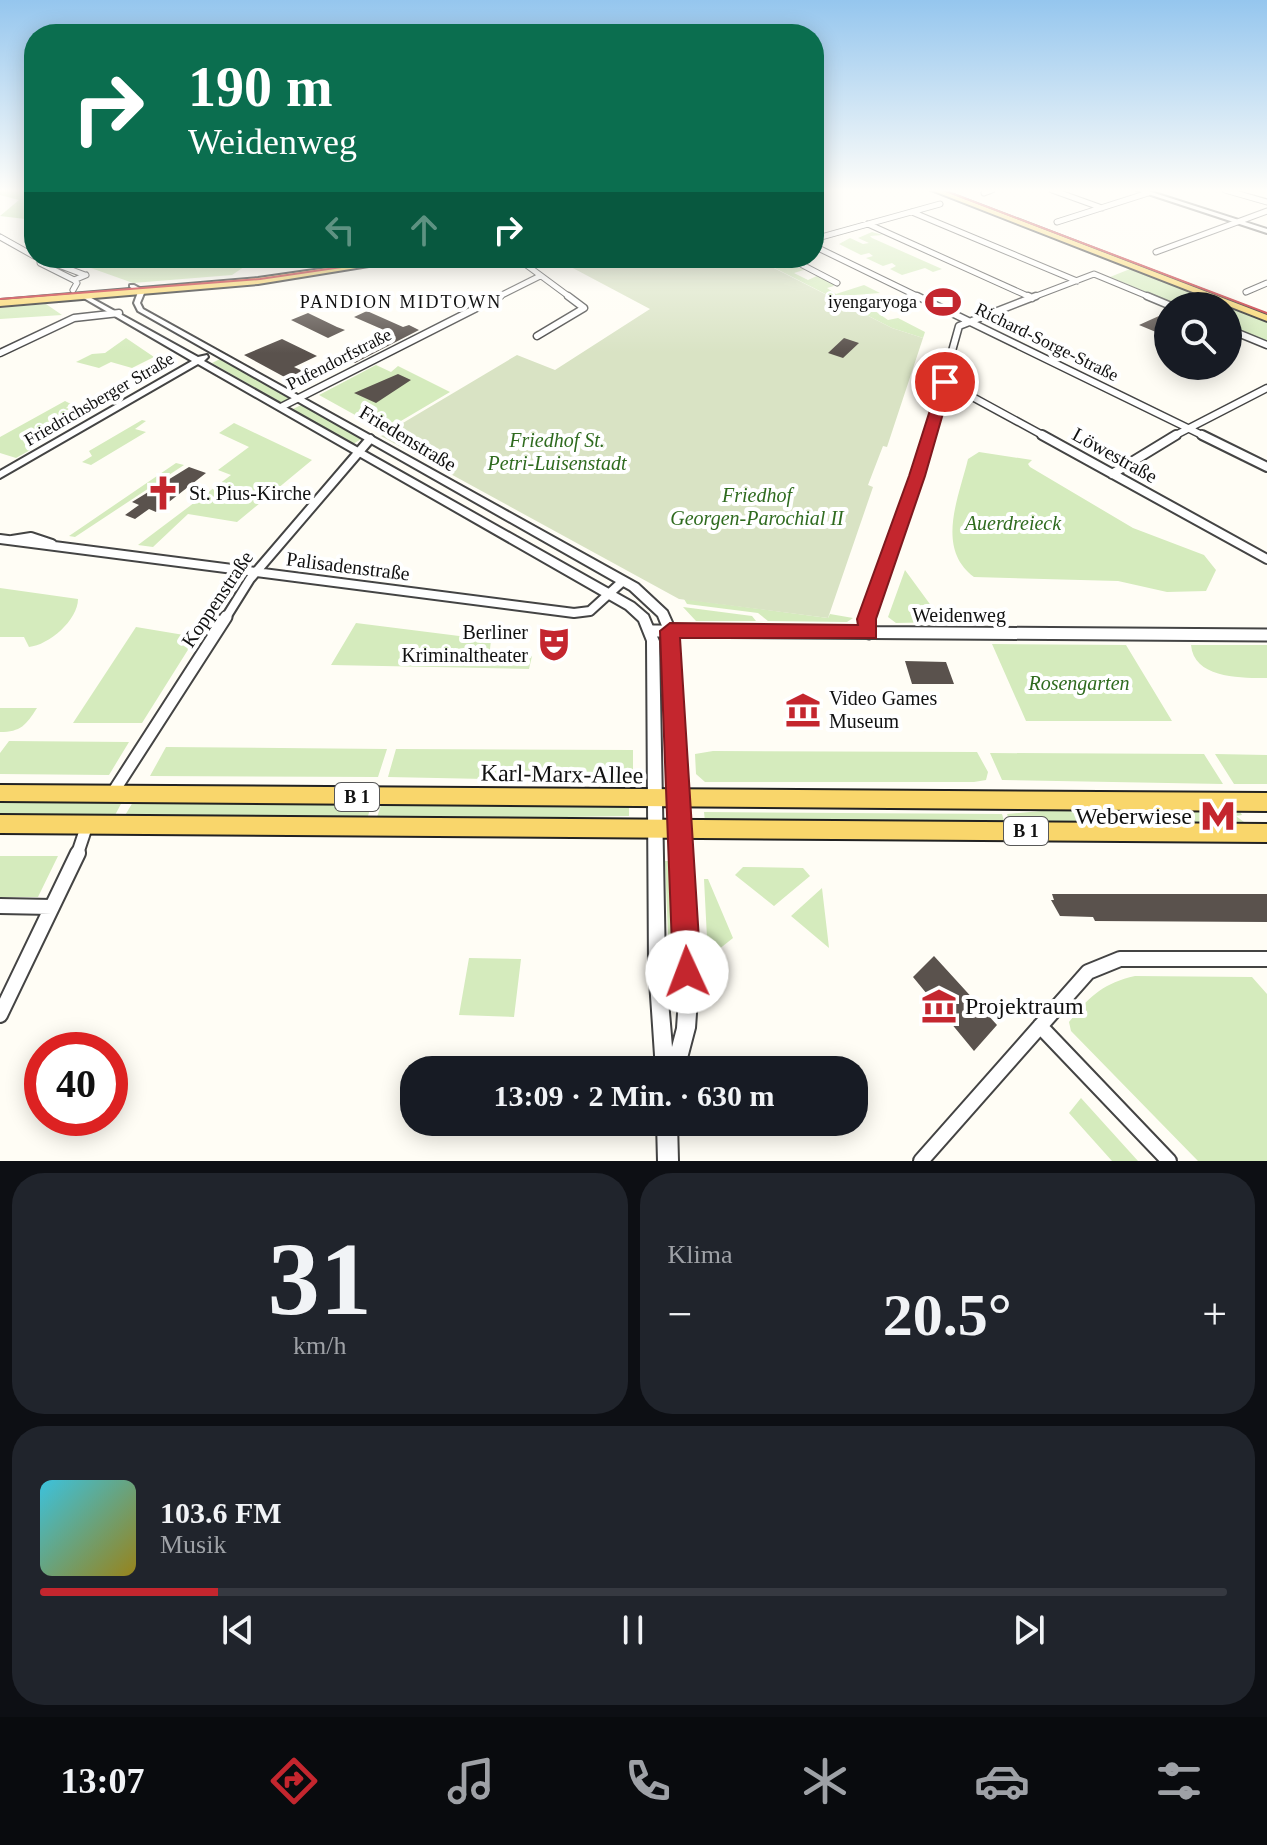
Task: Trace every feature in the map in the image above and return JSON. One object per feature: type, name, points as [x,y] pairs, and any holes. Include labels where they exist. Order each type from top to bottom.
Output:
[{"type":"main road","points":[[1075,244],[1267,318]]},
{"type":"main road","points":[[0,295],[73,285],[127,287],[316,268]]},
{"type":"main road","points":[[0,303],[265,280],[346,268]]},
{"type":"main road","name":"Karl-Marx-Allee","points":[[0,793],[1267,802]]},
{"type":"main road","name":"B 1","points":[[0,824],[1267,833]]},
{"type":"street","points":[[913,244],[1032,298]]},
{"type":"street","points":[[989,244],[1077,281]]},
{"type":"street","points":[[1156,252],[1177,244]]},
{"type":"street","name":"Richard-Sorge-Straße","points":[[824,251],[1267,467]]},
{"type":"street","points":[[48,268],[73,285],[86,275],[67,268]]},
{"type":"street","points":[[530,268],[584,308],[537,336]]},
{"type":"street","points":[[808,268],[837,283]]},
{"type":"street","points":[[869,633],[867,619],[917,476],[959,326],[1094,274],[1154,299]]},
{"type":"street","name":"Pufendorfstraße","points":[[281,407],[540,276]]},
{"type":"street","points":[[1246,292],[1267,283]]},
{"type":"street","name":"Friedenstraße","points":[[127,287],[141,292],[137,305],[140,310],[623,581],[651,600],[663,614],[670,631]]},
{"type":"street","name":"Friedenstraße","points":[[84,296],[201,359],[610,594],[638,611],[652,631]]},
{"type":"street","points":[[0,353],[74,318],[119,313]]},
{"type":"street","points":[[1242,335],[1267,345]]},
{"type":"street","name":"Friedrichsberger Straße","points":[[0,475],[214,352]]},
{"type":"street","name":"Löwestraße","points":[[945,382],[1267,559]]},
{"type":"street","points":[[1112,474],[1267,388]]},
{"type":"street","name":"Koppenstraße","points":[[112,794],[255,573],[370,439]]},
{"type":"street","name":"Palisadenstraße","points":[[4,540],[574,613],[590,611],[623,581]]},
{"type":"street","points":[[652,631],[657,966],[664,1056]]},
{"type":"street","name":"Weidenweg","points":[[652,631],[1267,635]]},
{"type":"street","points":[[670,631],[688,1011],[678,1056]]},
{"type":"street","points":[[0,1015],[72,869],[73,858],[87,825]]},
{"type":"street","points":[[0,906],[52,907]]},
{"type":"street","points":[[921,1161],[1088,972],[1120,959],[1267,959]]},
{"type":"street","points":[[1040,1026],[1169,1161]]},
{"type":"street","points":[[667,1136],[668,1161]]},
{"type":"green space","points":[[839,244],[886,244],[942,269],[933,272],[925,268],[902,275],[890,269],[896,266],[892,263],[883,266],[866,258],[873,256],[869,253],[861,255]]},
{"type":"green space","points":[[91,268],[242,268],[232,275],[133,283]]},
{"type":"green space","name":"Friedhof Georgen-Parochial II","points":[[573,268],[774,268],[892,328],[923,338],[887,447],[883,446],[868,485],[873,487],[828,618],[679,599],[381,436],[517,355],[555,370],[650,309]]},
{"type":"green space","points":[[775,268],[807,269],[794,273],[808,280],[819,275],[832,282],[834,286],[827,288],[836,294],[864,285],[880,293],[855,295],[860,298],[852,302],[868,305],[889,298],[903,305],[896,308],[886,304],[876,307],[875,311],[888,320],[898,318],[925,332],[923,338],[892,328]]},
{"type":"green space","points":[[1130,269],[1190,292],[1154,292],[1154,295],[1110,277]]},
{"type":"green space","points":[[46,304],[62,315],[0,319],[0,308]]},
{"type":"green space","points":[[1242,312],[1267,322],[1267,341],[1242,331]]},
{"type":"green space","points":[[126,338],[154,357],[132,368],[111,362],[99,368],[76,362],[92,354],[105,353]]},
{"type":"green space","points":[[220,359],[290,399],[282,403],[212,363]]},
{"type":"green space","points":[[376,365],[391,372],[398,366],[450,392],[384,431],[319,395]]},
{"type":"green space","points":[[65,401],[71,404],[66,408],[81,411],[43,435],[37,433],[25,439],[39,445],[16,458],[0,453],[0,437]]},
{"type":"green space","points":[[301,405],[351,433],[358,431],[366,436],[350,446],[337,440],[343,438],[293,409]]},
{"type":"green space","points":[[142,420],[146,421],[135,429],[146,432],[91,465],[82,462],[92,456],[89,451]]},
{"type":"green space","points":[[234,423],[312,460],[237,522],[188,514],[153,547],[138,545],[231,475],[218,470],[249,447],[219,433]]},
{"type":"green space","name":"Auerdreieck","points":[[979,452],[1032,460],[1028,464],[1030,467],[1133,528],[1204,555],[1216,570],[1206,591],[1167,592],[1118,581],[974,577],[955,552],[953,521],[968,459]]},
{"type":"green space","points":[[176,463],[184,465],[75,537],[69,536]]},
{"type":"green space","points":[[905,570],[943,622],[896,623],[888,617]]},
{"type":"green space","points":[[0,588],[78,599],[77,607],[61,630],[45,642],[29,647],[24,637],[0,637]]},
{"type":"green space","points":[[684,599],[828,618],[830,614],[853,618],[847,622],[768,621],[758,613],[687,604]]},
{"type":"green space","points":[[683,607],[752,616],[756,621],[696,621]]},
{"type":"green space","points":[[356,623],[491,640],[490,649],[532,656],[529,669],[331,665]]},
{"type":"green space","points":[[136,627],[196,637],[142,723],[73,723]]},
{"type":"green space","name":"Rosengarten","points":[[992,644],[1126,645],[1172,721],[1026,721]]},
{"type":"green space","points":[[1191,645],[1267,645],[1267,678],[1233,677],[1210,670],[1194,656]]},
{"type":"green space","points":[[0,708],[37,708],[22,726],[13,731],[0,732]]},
{"type":"green space","points":[[9,741],[129,742],[109,775],[0,774],[0,753]]},
{"type":"green space","points":[[166,747],[387,749],[378,777],[150,776]]},
{"type":"green space","points":[[396,749],[633,750],[633,782],[388,777]]},
{"type":"green space","points":[[713,751],[977,752],[988,772],[986,780],[974,782],[705,782],[696,774],[695,754]]},
{"type":"green space","points":[[990,753],[1204,754],[1223,784],[1002,780]]},
{"type":"green space","points":[[1215,754],[1267,755],[1267,784],[1234,784]]},
{"type":"green space","points":[[0,801],[122,802],[114,817],[0,816]]},
{"type":"green space","points":[[133,802],[371,805],[367,820],[124,817]]},
{"type":"green space","points":[[381,805],[629,806],[629,816],[376,820]]},
{"type":"green space","points":[[1064,809],[1239,810],[1242,815],[1236,816],[1248,825],[1011,824],[1007,814]]},
{"type":"green space","points":[[704,812],[1002,814],[1005,824],[705,822]]},
{"type":"green space","points":[[0,856],[58,856],[38,897],[0,897]]},
{"type":"green space","points":[[665,861],[673,861],[677,1000],[676,1006],[671,1007]]},
{"type":"green space","points":[[743,867],[803,868],[810,876],[774,906],[735,875]]},
{"type":"green space","points":[[704,879],[708,879],[733,938],[708,958]]},
{"type":"green space","points":[[822,888],[829,948],[791,916]]},
{"type":"green space","points":[[469,958],[521,959],[514,1017],[459,1015]]},
{"type":"green space","points":[[1135,976],[1252,977],[1267,994],[1267,1161],[1198,1161],[1071,1031],[1069,1022],[1090,998],[1105,987]]},
{"type":"green space","points":[[1081,1098],[1138,1161],[1112,1161],[1069,1113]]},
{"type":"building","points":[[367,311],[403,327],[409,325],[419,330],[355,363],[342,357],[393,334],[354,317]]},
{"type":"building","points":[[308,313],[345,330],[328,338],[291,320]]},
{"type":"building","points":[[1154,318],[1154,331],[1139,325]]},
{"type":"building","points":[[844,338],[859,343],[843,358],[828,353]]},
{"type":"building","points":[[282,339],[317,356],[294,367],[305,372],[290,380],[244,355]]},
{"type":"building","points":[[398,374],[411,380],[376,403],[354,393]]},
{"type":"building","name":"St. Pius-Kirche","points":[[189,467],[206,473],[156,512],[149,509],[135,519],[125,515],[139,505],[132,502]]},
{"type":"building","points":[[905,661],[946,662],[954,684],[912,684]]},
{"type":"building","points":[[1052,894],[1267,894],[1267,922],[1095,921],[1093,917],[1060,916],[1051,900],[1054,900]]},
{"type":"building","points":[[934,956],[997,1025],[974,1051],[913,977]]},
{"type":"tram line","points":[[1086,244],[1267,313]]},
{"type":"tram line","points":[[0,299],[260,279],[335,268]]},
{"type":"place","name":"iyengaryoga","points":[[943,302]]},
{"type":"place","name":"St. Pius-Kirche","points":[[163,493]]},
{"type":"place","name":"Berliner Kriminaltheater","points":[[554,644]]},
{"type":"place","name":"Video Games Museum","points":[[803,710]]},
{"type":"place","name":"Weberwiese","points":[[1218,816]]},
{"type":"place","name":"Projektraum","points":[[939,1006]]},
{"type":"district","name":"PANDION MIDTOWN","points":[[401,302]]},
{"type":"route","points":[[687,972],[670,631],[869,633],[867,619],[917,476],[945,382]]},
{"type":"park label","name":"Friedhof St. Petri-Luisenstadt","points":[[557,452]]}]
